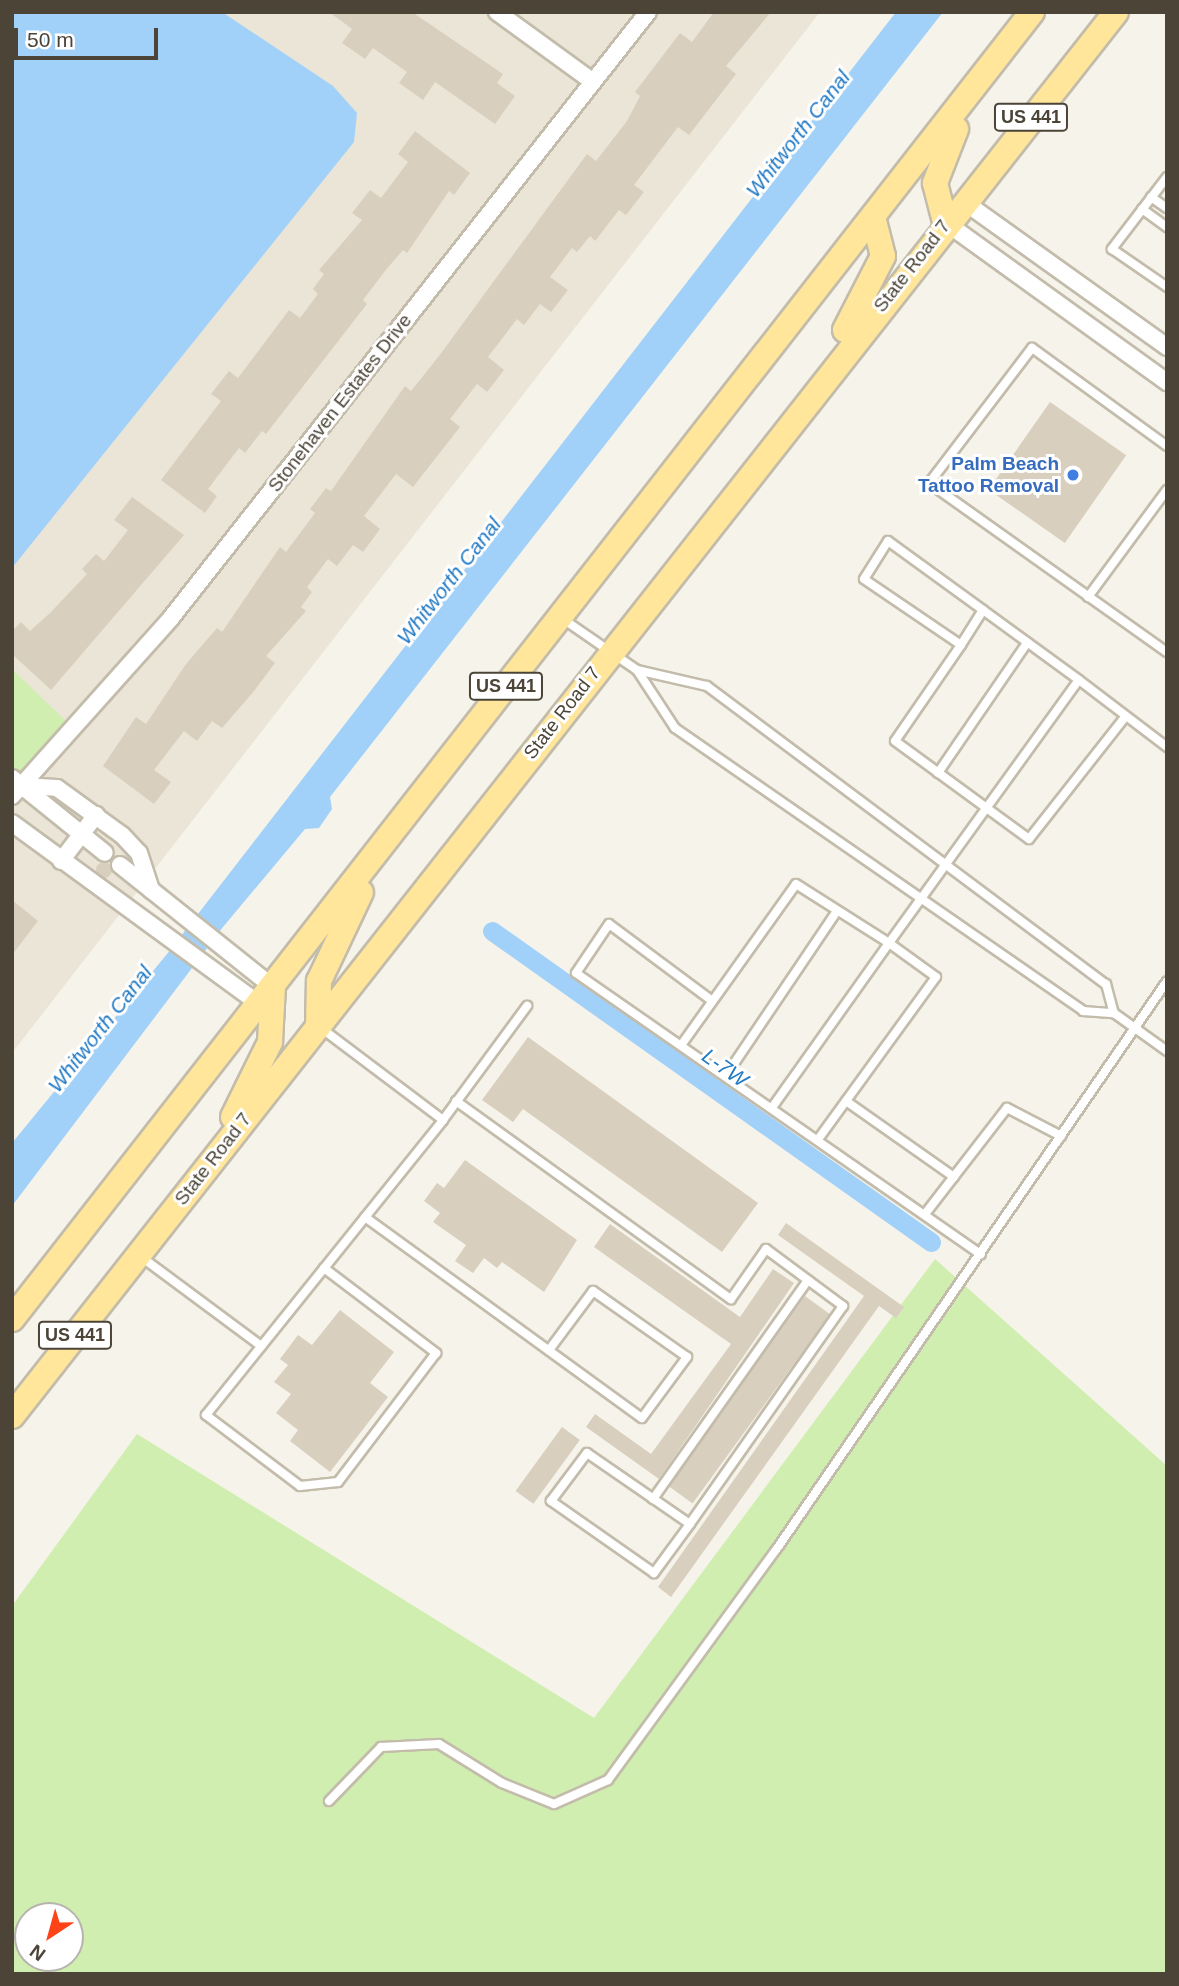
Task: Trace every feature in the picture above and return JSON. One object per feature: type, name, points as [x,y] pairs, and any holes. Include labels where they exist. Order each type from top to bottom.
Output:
[{"type":"main road","name":"US 441","points":[[12,1319],[1032,12]]},
{"type":"main road","name":"State Road 7","points":[[12,1416],[946,222],[1116,12]]},
{"type":"main road","points":[[946,222],[935,183],[941,156],[1001,53]]},
{"type":"main road","points":[[785,429],[874,282],[883,256],[873,217]]},
{"type":"main road","points":[[318,1027],[319,981],[330,948],[401,821]]},
{"type":"main road","points":[[211,1161],[271,1042],[266,996]]},
{"type":"street","points":[[497,12],[592,81]]},
{"type":"street","name":"Stonehaven Estates Drive","points":[[15,787],[172,618],[648,12]]},
{"type":"street","points":[[963,201],[1167,347]]},
{"type":"street","points":[[946,222],[1167,382]]},
{"type":"street","points":[[1069,312],[1085,289]]},
{"type":"street","points":[[15,787],[57,788],[96,816],[139,853],[152,890]]},
{"type":"street","points":[[15,787],[105,853]]},
{"type":"street","points":[[61,861],[96,816]]},
{"type":"street","points":[[12,822],[61,861],[172,935],[205,961],[266,996]]},
{"type":"street","points":[[120,865],[218,945],[266,996]]},
{"type":"lane","points":[[1167,177],[1112,249],[1167,287]]},
{"type":"lane","points":[[1151,197],[1167,208]]},
{"type":"lane","points":[[1142,209],[1167,227]]},
{"type":"lane","points":[[1167,446],[1032,348],[929,483],[1167,652]]},
{"type":"lane","points":[[1088,597],[1167,490]]},
{"type":"lane","points":[[961,645],[864,579],[888,541],[1167,747]]},
{"type":"lane","points":[[983,610],[895,741],[1029,839],[1125,717]]},
{"type":"lane","points":[[561,617],[608,653],[637,670],[707,686],[947,862],[1106,984],[1114,1013],[1167,1051]]},
{"type":"lane","points":[[939,773],[1027,643]]},
{"type":"lane","points":[[637,670],[675,729],[922,897],[1083,1011],[1114,1013]]},
{"type":"lane","points":[[773,1106],[1079,680]]},
{"type":"lane","points":[[682,1044],[796,884],[889,943],[936,976],[818,1138]]},
{"type":"lane","points":[[727,1073],[837,911]]},
{"type":"lane","points":[[711,1000],[609,924],[576,973],[727,1073],[981,1254]]},
{"type":"lane","points":[[329,1801],[381,1747],[439,1744],[502,1783],[554,1804],[608,1780],[981,1254],[1167,981]]},
{"type":"lane","points":[[324,1268],[436,1353],[338,1482],[300,1486],[206,1415],[261,1346],[443,1120],[527,1006]]},
{"type":"lane","points":[[318,1027],[443,1120]]},
{"type":"lane","points":[[456,1101],[731,1298],[766,1249],[843,1306],[690,1524],[654,1573],[551,1501],[587,1453],[690,1524]]},
{"type":"lane","points":[[846,1101],[954,1177]]},
{"type":"lane","points":[[925,1214],[1007,1108],[1061,1136]]},
{"type":"lane","points":[[365,1217],[642,1418],[687,1357],[593,1291],[549,1350]]},
{"type":"lane","points":[[138,1254],[261,1346]]},
{"type":"lane","points":[[653,1499],[808,1280]]},
{"type":"shaded area","points":[[12,12],[820,12],[12,1053]]},
{"type":"green space","points":[[12,669],[73,728],[12,796]]},
{"type":"green space","points":[[935,1259],[1167,1466],[1167,1974],[12,1974],[12,1606],[137,1434],[594,1718]]},
{"type":"water","points":[[12,12],[222,12],[333,86],[357,113],[354,142],[12,568]]},
{"type":"water","points":[[896,12],[943,12],[330,797],[332,809],[319,828],[305,829],[223,927],[12,1206],[12,1143],[167,954]]},
{"type":"building","points":[[329,12],[412,12],[503,74],[497,83],[515,96],[495,124],[435,82],[423,100],[399,83],[407,72],[373,48],[365,59],[342,43],[352,29]]},
{"type":"building","points":[[714,12],[771,12],[726,66],[736,74],[689,135],[678,127],[634,185],[644,192],[626,215],[619,210],[595,241],[590,236],[577,252],[572,248],[550,277],[568,290],[551,312],[540,304],[524,325],[517,319],[488,357],[504,370],[487,392],[477,384],[450,419],[460,427],[413,487],[396,474],[364,516],[380,529],[363,552],[353,545],[337,566],[328,559],[307,587],[312,592],[301,607],[306,611],[266,656],[275,663],[254,691],[222,728],[212,721],[197,741],[184,731],[154,770],[171,782],[154,804],[103,766],[136,717],[146,724],[186,664],[217,628],[222,632],[280,547],[286,552],[315,513],[310,509],[326,488],[331,491],[405,386],[411,391],[439,356],[587,154],[596,161],[627,121],[640,96],[635,92],[680,33],[692,42]]},
{"type":"building","points":[[415,131],[470,173],[454,195],[449,191],[407,253],[403,250],[385,271],[363,300],[367,304],[266,434],[262,431],[245,453],[239,448],[208,489],[217,496],[205,513],[161,480],[221,401],[211,394],[229,371],[238,378],[289,310],[300,318],[318,294],[313,289],[324,274],[319,270],[362,220],[352,213],[370,190],[381,198],[408,162],[398,154]]},
{"type":"building","points":[[1050,402],[1126,455],[1065,543],[989,490]]},
{"type":"building","points":[[132,497],[184,535],[51,690],[12,654],[12,631],[21,622],[30,631],[87,574],[82,569],[96,554],[104,561],[128,530],[114,520]]},
{"type":"building","points":[[101,862],[107,862],[112,870],[110,876],[101,878],[96,873],[96,867]]},
{"type":"building","points":[[12,900],[38,921],[12,955]]},
{"type":"building","points":[[528,1037],[758,1203],[722,1252],[523,1109],[513,1122],[482,1100]]},
{"type":"building","points":[[465,1160],[577,1240],[544,1292],[502,1262],[497,1268],[484,1258],[473,1273],[455,1261],[466,1245],[433,1222],[440,1213],[424,1201],[437,1183],[444,1188]]},
{"type":"building","points":[[786,1223],[904,1307],[896,1318],[879,1306],[671,1597],[658,1587],[864,1296],[778,1235]]},
{"type":"building","points":[[610,1224],[740,1317],[773,1269],[794,1283],[659,1479],[586,1427],[595,1414],[651,1454],[731,1344],[594,1247]]},
{"type":"building","points":[[805,1296],[830,1314],[693,1504],[667,1485]]},
{"type":"building","points":[[340,1310],[394,1352],[370,1383],[388,1397],[330,1472],[290,1441],[298,1430],[276,1413],[291,1394],[274,1382],[288,1365],[280,1359],[298,1335],[312,1345]]},
{"type":"building","points":[[562,1427],[580,1440],[533,1504],[516,1491]]},
{"type":"waterway","name":"L-7W","points":[[492,931],[931,1242]]},
{"type":"place","name":"Palm Beach Tattoo Removal","points":[[1073,475]]},
{"type":"water label","name":"Whitworth Canal","points":[[798,134]]},
{"type":"water label","name":"Whitworth Canal","points":[[449,581]]},
{"type":"water label","name":"Whitworth Canal","points":[[100,1029]]}]
